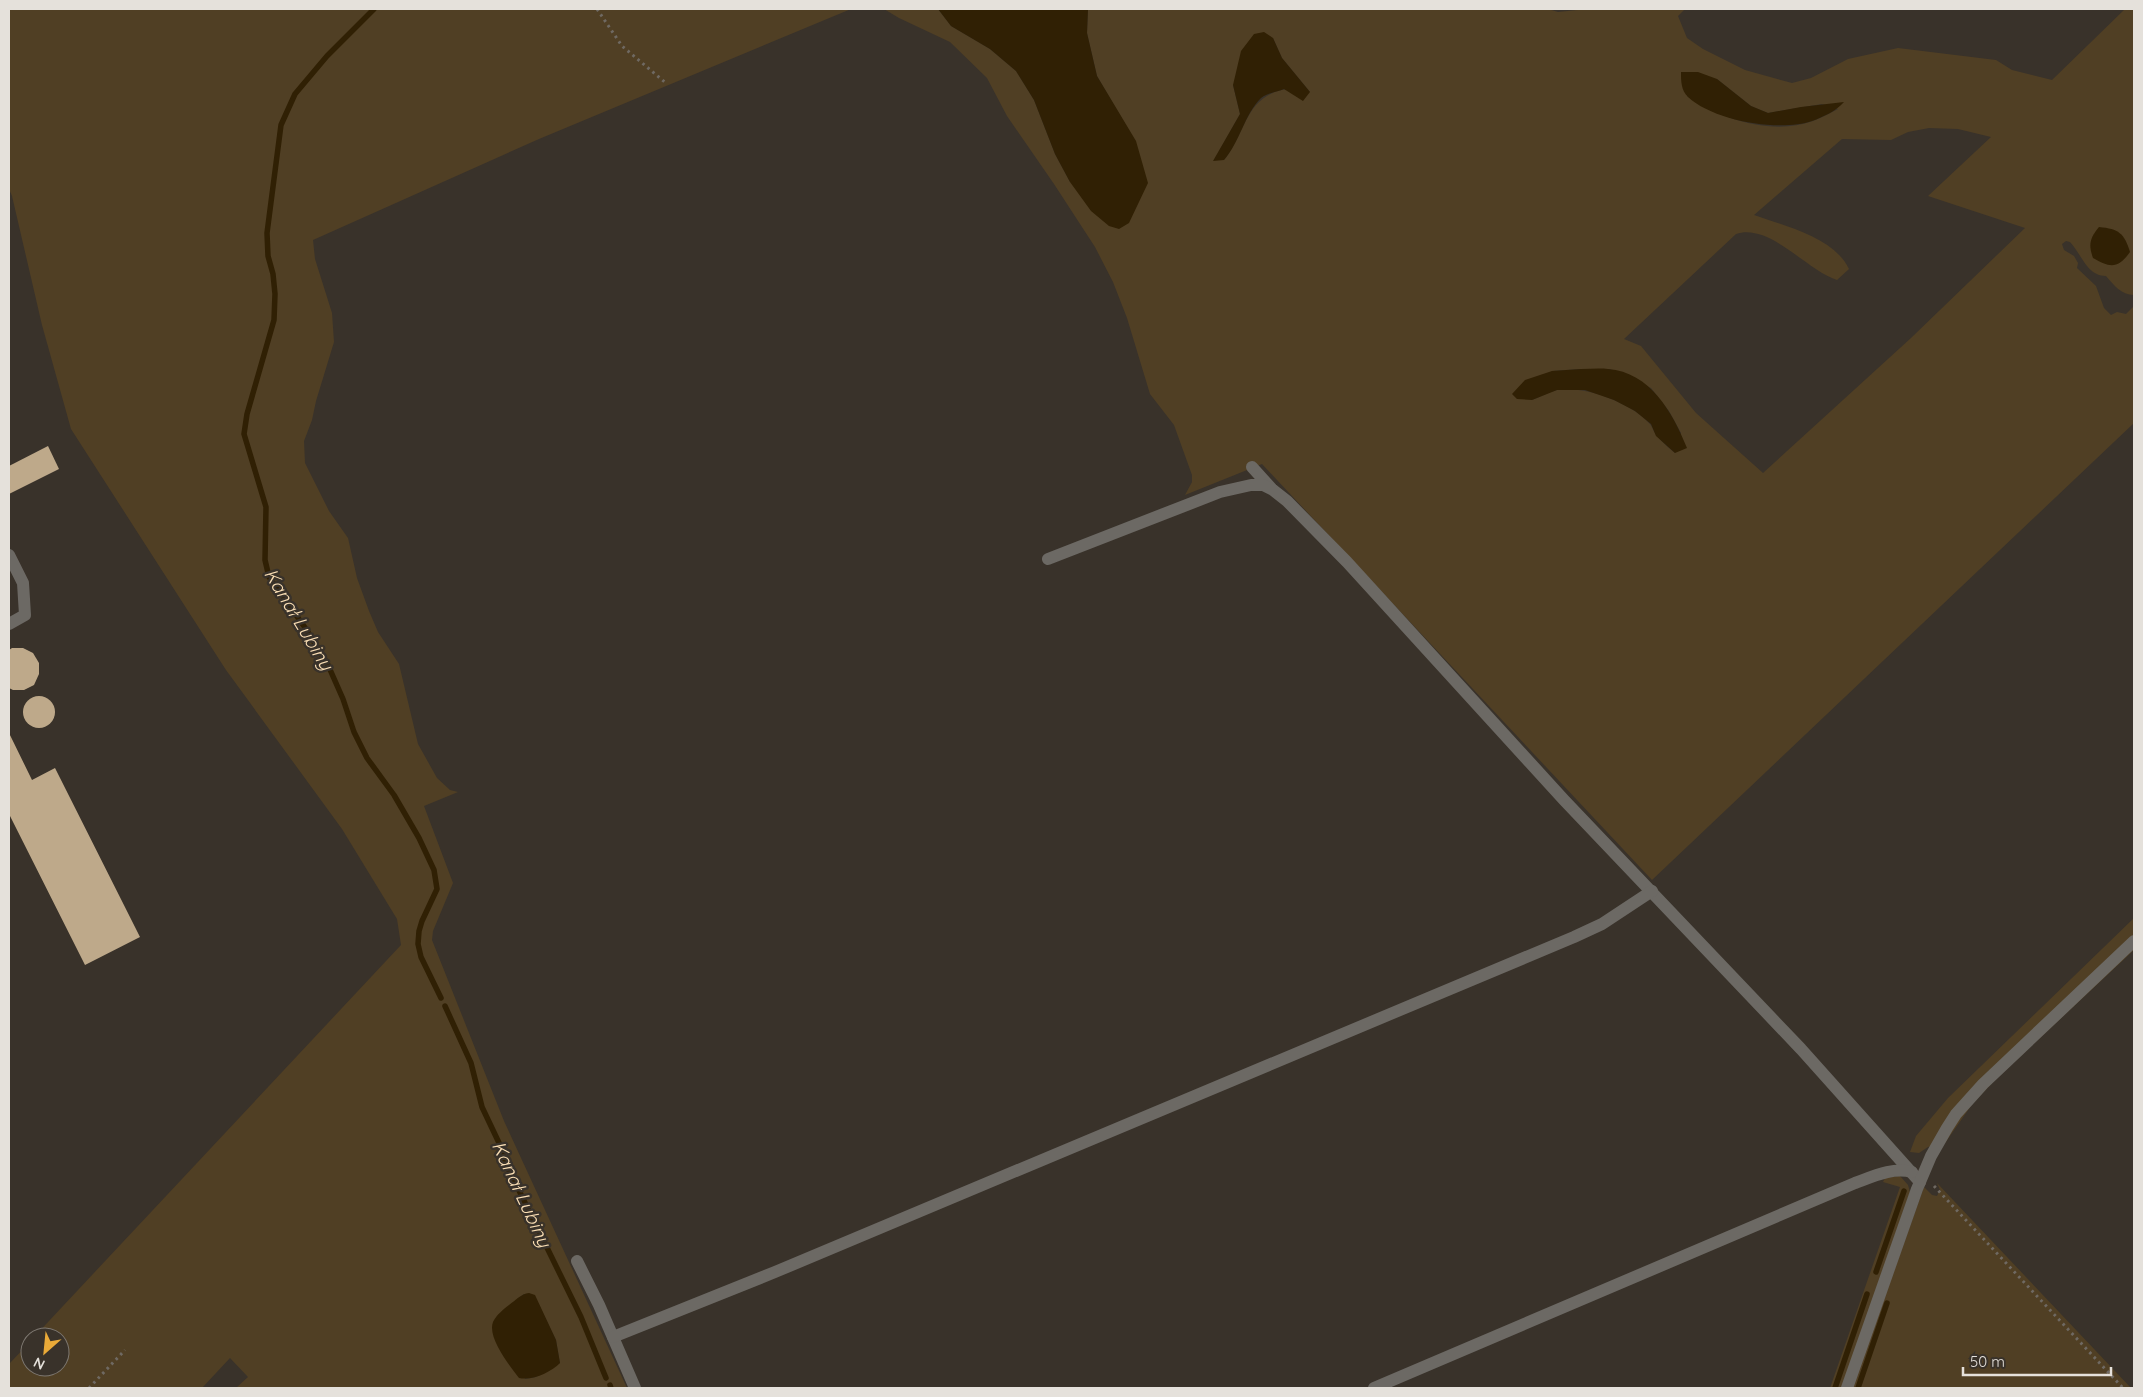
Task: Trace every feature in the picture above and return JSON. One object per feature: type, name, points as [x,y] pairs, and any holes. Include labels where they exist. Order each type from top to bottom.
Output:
[{"type":"street","points":[[1252,468],[1347,562],[1564,800],[1801,1049],[1918,1176]]},
{"type":"street","points":[[1048,559],[1220,492],[1251,485],[1263,485],[1273,490]]},
{"type":"street","points":[[9,555],[23,583],[25,615],[9,624]]},
{"type":"street","points":[[613,1337],[775,1272],[1602,924],[1652,891]]},
{"type":"street","points":[[1846,1388],[1918,1176],[1947,1128],[1969,1099],[2000,1067],[2134,941]]},
{"type":"street","points":[[1374,1388],[1855,1182],[1892,1171],[1902,1170],[1918,1176]]},
{"type":"street","points":[[577,1261],[635,1388]]},
{"type":"path","points":[[597,9],[622,46],[666,84]]},
{"type":"path","points":[[1918,1176],[2123,1388]]},
{"type":"path","points":[[89,1388],[125,1350]]},
{"type":"shaded area","points":[[9,9],[851,9],[539,139],[313,240],[315,259],[332,313],[334,342],[312,420],[304,441],[305,463],[329,511],[348,538],[357,578],[369,611],[378,632],[399,664],[418,744],[437,778],[450,790],[458,792],[424,806],[453,883],[433,931],[432,940],[504,1121],[627,1388],[236,1388],[248,1377],[230,1358],[202,1388],[9,1388],[9,1364],[20,1352],[20,1377],[70,1377],[70,1327],[43,1327],[401,945],[397,919],[342,829],[226,670],[71,429],[42,325],[9,189]],"holes":[[[524,1294],[539,1305],[556,1340],[560,1363],[536,1377],[525,1379],[517,1299]]]},
{"type":"shaded area","points":[[884,9],[938,9],[951,26],[990,49],[1016,71],[1034,100],[1055,154],[1070,182],[1135,141],[1097,76],[1087,33],[1088,9],[1548,9],[1558,12],[1587,9],[1685,9],[1678,16],[1687,38],[1703,49],[1745,70],[1792,83],[1811,78],[1848,59],[1898,48],[1996,60],[2012,70],[2052,80],[2125,9],[2134,9],[2134,295],[2125,293],[2106,276],[2094,273],[2089,269],[2070,242],[2066,241],[2062,244],[2064,250],[2074,256],[2078,263],[2077,268],[2096,286],[2104,308],[2111,315],[2117,312],[2126,314],[2134,306],[2134,423],[1652,880],[1262,464],[1185,495],[1192,482],[1192,475],[1174,425],[1150,394],[1127,318],[1113,282],[1095,247],[1007,116],[987,78],[950,42]],"holes":[[[1273,38],[1282,58],[1310,92],[1292,89],[1282,90],[1270,94],[1260,101],[1253,109],[1224,160],[1214,160],[1240,114],[1233,85]],[[1717,79],[1751,106],[1768,113],[1822,104],[1838,109],[1813,121],[1797,125],[1781,127],[1764,126],[1747,123],[1715,112],[1687,96]],[[1929,128],[1958,129],[1991,137],[1928,196],[2025,228],[1911,338],[1763,473],[1696,413],[1641,346],[1624,339],[1736,234],[1749,232],[1762,235],[1788,249],[1825,275],[1837,280],[1849,269],[1842,258],[1832,249],[1807,234],[1754,215],[1842,139],[1891,140],[1908,132]],[[1610,369],[1651,388],[1669,411],[1681,433],[1675,453],[1655,434],[1650,424],[1642,416],[1607,397],[1581,390],[1568,389],[1557,390],[1532,400],[1552,371]]]},
{"type":"shaded area","points":[[938,9],[1088,9],[1087,33],[1097,76],[1136,141],[1148,183],[1129,223],[1119,229],[1109,226],[1091,211],[1070,182],[1055,154],[1034,100],[1016,71],[990,49],[951,26]]},
{"type":"shaded area","points":[[1264,32],[1273,38],[1282,58],[1310,92],[1303,101],[1284,89],[1261,98],[1250,112],[1234,145],[1224,160],[1213,161],[1240,114],[1233,85],[1241,51],[1254,34]]},
{"type":"shaded area","points":[[1681,72],[1698,72],[1717,79],[1751,106],[1768,113],[1844,102],[1825,116],[1798,124],[1765,125],[1747,122],[1714,112],[1688,97],[1681,82]]},
{"type":"shaded area","points":[[2099,227],[2111,229],[2123,236],[2130,252],[2122,262],[2109,265],[2093,258],[2091,241]]},
{"type":"shaded area","points":[[1605,369],[1623,372],[1648,386],[1667,408],[1687,448],[1675,453],[1656,436],[1651,424],[1635,411],[1614,400],[1585,390],[1557,390],[1532,400],[1517,399],[1512,394],[1525,380],[1552,371]]},
{"type":"shaded area","points":[[2134,918],[2134,950],[1996,1079],[1973,1103],[1945,1143],[1928,1147],[1919,1153],[1910,1152],[1916,1136],[1948,1098]]},
{"type":"shaded area","points":[[1900,1176],[1908,1185],[1910,1192],[1842,1388],[1830,1388],[1900,1187],[1883,1182],[1885,1178]]},
{"type":"shaded area","points":[[1937,1183],[2131,1388],[1852,1388],[1924,1187],[1932,1195],[1937,1196],[1940,1190]]},
{"type":"shaded area","points":[[529,1293],[535,1295],[556,1340],[560,1363],[552,1370],[541,1375],[524,1379],[519,1378],[505,1359],[496,1344],[492,1329],[493,1322],[500,1312],[523,1295]]},
{"type":"building","points":[[48,446],[59,469],[9,494],[9,466]]},
{"type":"building","points":[[12,648],[23,648],[33,653],[39,663],[39,674],[34,685],[24,690],[9,688],[9,650]]},
{"type":"building","points":[[39,696],[50,701],[55,712],[50,723],[39,728],[28,723],[23,712],[28,701]]},
{"type":"building","points":[[9,733],[32,780],[55,768],[140,937],[85,965],[9,814]]},
{"type":"waterway","name":"Kanał Lubiny","points":[[374,9],[327,56],[295,94],[281,125],[267,233],[268,256],[273,274],[275,294],[274,320],[247,414],[244,434],[266,507],[265,560],[269,577],[306,629],[328,665],[343,699],[354,732],[367,758],[394,795],[419,838],[434,870],[437,889],[422,921],[418,944],[421,957],[441,998]]},
{"type":"waterway","name":"Kanał Lubiny","points":[[445,1006],[471,1063],[482,1107],[500,1145],[505,1162],[581,1317],[606,1378]]},
{"type":"waterway","points":[[1876,1272],[1904,1191]]},
{"type":"waterway","points":[[1835,1388],[1867,1294]]},
{"type":"waterway","points":[[1858,1388],[1887,1303]]}]
